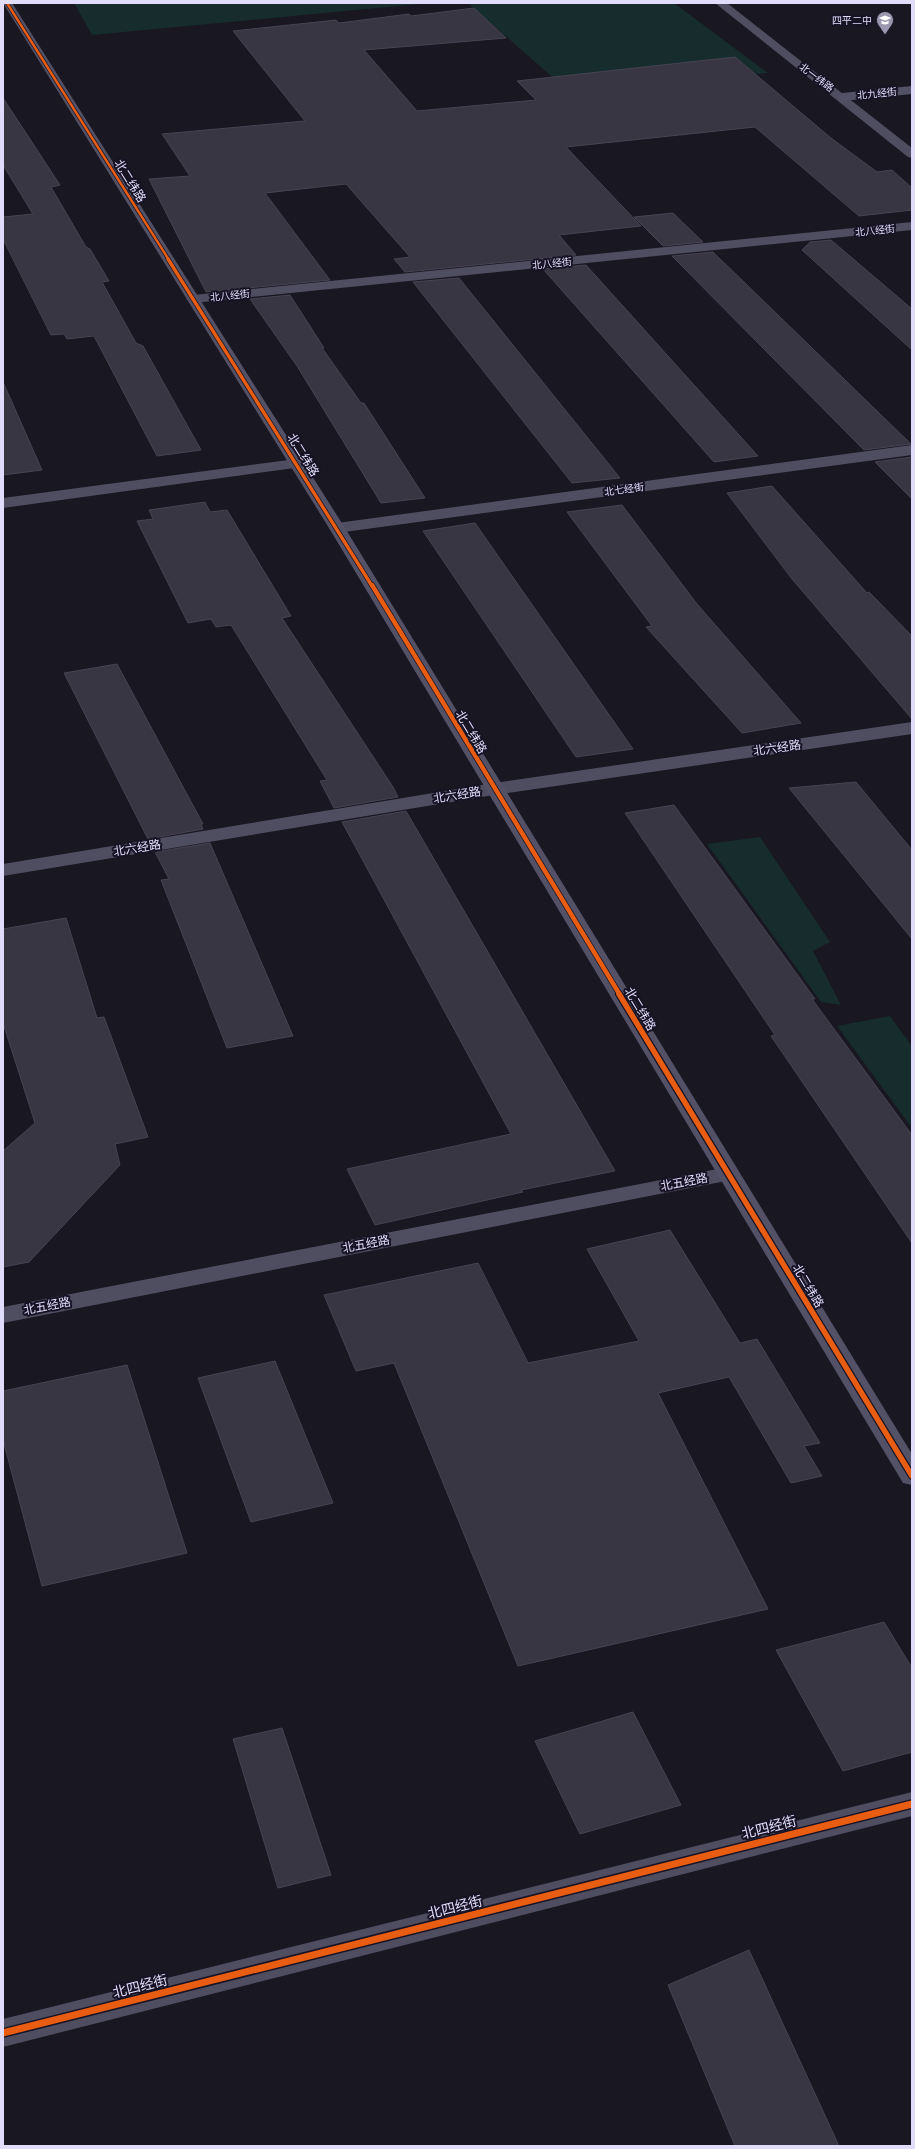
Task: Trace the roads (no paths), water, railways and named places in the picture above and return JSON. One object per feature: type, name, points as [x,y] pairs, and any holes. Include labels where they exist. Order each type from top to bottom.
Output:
[{"type":"street","name":"北二纬路","points":[[7,3],[337,528],[912,1476]]},
{"type":"street","name":"北一纬路","points":[[720,3],[842,97],[912,154]]},
{"type":"street","name":"北九经街","points":[[842,97],[912,90]]},
{"type":"street","name":"北八经街","points":[[193,299],[912,226]]},
{"type":"street","name":"北七经街","points":[[337,528],[912,450]]},
{"type":"street","points":[[3,503],[296,464]]},
{"type":"street","name":"北六经路","points":[[3,870],[494,789],[912,728]]},
{"type":"street","name":"北五经路","points":[[3,1314],[728,1174]]},
{"type":"street","name":"北四经街","points":[[3,2033],[912,1804]]},
{"type":"place","name":"四平二中","points":[[885,35]]}]
